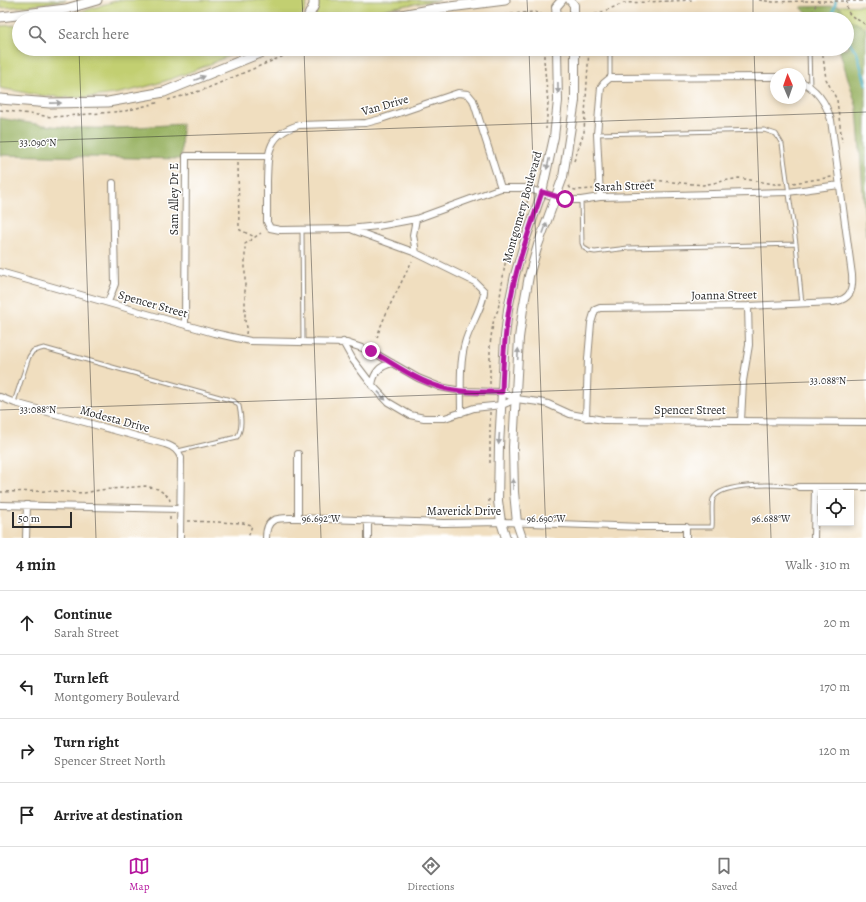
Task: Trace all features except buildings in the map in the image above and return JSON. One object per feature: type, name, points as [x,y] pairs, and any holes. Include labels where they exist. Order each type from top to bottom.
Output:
[{"type":"main road","points":[[38,12],[66,9],[97,0]]},
{"type":"main road","points":[[310,12],[314,5],[314,0]]},
{"type":"main road","points":[[418,12],[505,0]]},
{"type":"main road","points":[[0,16],[12,15]]},
{"type":"main road","points":[[0,99],[50,103],[108,102],[164,92],[254,56]]},
{"type":"street","points":[[556,12],[556,7],[562,0]]},
{"type":"street","points":[[570,0],[574,5],[574,12]]},
{"type":"street","name":"Montgomery Boulevard","points":[[506,538],[501,522],[498,501],[499,446],[505,338],[515,275],[542,192],[554,136],[558,101],[557,56]]},
{"type":"street","points":[[522,538],[517,523],[514,492],[513,447],[519,338],[529,276],[538,245],[563,177],[575,101],[575,56]]},
{"type":"street","points":[[600,197],[597,134],[601,88],[610,78],[770,77]]},
{"type":"street","points":[[806,85],[820,96],[828,108],[831,120],[839,185]]},
{"type":"street","name":"Van Drive","points":[[268,156],[273,142],[283,132],[299,125],[366,123],[458,93],[468,94],[473,100],[501,188]]},
{"type":"street","name":"Sam Alley Dr E","points":[[185,324],[186,156],[268,156]]},
{"type":"street","name":"Sarah Street","points":[[268,156],[267,222],[270,228],[280,230],[349,229],[378,226],[416,219],[501,188],[526,188],[568,200],[581,200],[600,197],[788,192],[839,185]]},
{"type":"street","points":[[108,302],[115,284],[113,183]]},
{"type":"street","name":"Joanna Street","points":[[586,418],[591,324],[592,316],[596,310],[605,307],[802,304],[841,301],[847,297],[852,284],[852,275],[839,185]]},
{"type":"street","points":[[416,219],[413,235],[416,253]]},
{"type":"street","points":[[349,229],[416,253],[474,282],[484,291],[483,298],[465,344],[462,364],[461,413]]},
{"type":"street","name":"Spencer Street","points":[[0,272],[214,333],[250,341],[343,342],[371,351],[418,378],[440,387],[461,391],[502,392]]},
{"type":"street","points":[[741,421],[743,382],[749,345],[748,306]]},
{"type":"street","points":[[343,342],[353,360],[372,385],[388,402],[410,415],[424,418],[445,418],[474,408],[502,405],[516,399]]},
{"type":"street","points":[[372,385],[373,377],[378,370],[384,365],[392,363]]},
{"type":"street","points":[[502,392],[516,399]]},
{"type":"street","name":"Modesta Drive","points":[[0,396],[14,402],[166,444],[178,451]]},
{"type":"street","name":"Spencer Street","points":[[516,399],[548,404],[570,414],[603,420],[866,422]]},
{"type":"street","points":[[178,451],[181,458],[180,538]]},
{"type":"street","points":[[298,454],[298,518]]},
{"type":"street","points":[[799,486],[866,488]]},
{"type":"street","points":[[814,538],[815,487]]},
{"type":"street","points":[[0,505],[180,509]]},
{"type":"street","points":[[26,538],[27,505]]},
{"type":"street","name":"Maverick Drive","points":[[266,538],[266,528],[268,524],[277,518],[444,523],[501,522],[686,527]]},
{"type":"street","points":[[368,520],[368,538]]},
{"type":"street","points":[[686,527],[686,538]]},
{"type":"lane","points":[[610,56],[610,78]]},
{"type":"lane","points":[[809,56],[810,87]]},
{"type":"lane","points":[[597,134],[764,130],[776,134],[782,144],[796,244],[802,304]]},
{"type":"lane","points":[[581,200],[582,243],[584,248],[589,251],[595,252],[634,248],[796,244]]},
{"type":"lane","points":[[302,230],[303,341]]},
{"type":"lane","points":[[14,402],[29,357],[33,351],[44,348],[234,401],[239,406],[241,418],[240,432],[237,437],[178,451]]},
{"type":"lane","points":[[686,527],[712,526],[713,499],[718,492],[745,486],[799,486]]},
{"type":"path","points":[[602,12],[624,3],[693,0]]},
{"type":"path","points":[[758,0],[773,2],[866,1]]},
{"type":"path","points":[[813,12],[818,0]]},
{"type":"path","points":[[847,0],[846,7],[848,12]]},
{"type":"path","points":[[854,17],[866,25]]},
{"type":"path","points":[[176,98],[203,90],[283,56]]},
{"type":"path","points":[[574,162],[584,132],[589,56]]},
{"type":"path","points":[[238,156],[239,227],[240,230],[255,237]]},
{"type":"path","points":[[569,182],[569,188],[573,190],[629,186],[658,180],[703,185],[739,178],[774,184],[787,184],[838,177]]},
{"type":"path","points":[[246,334],[245,244],[261,233]]},
{"type":"path","points":[[378,338],[380,328],[389,307],[412,261]]},
{"type":"path","points":[[0,492],[48,491],[84,493],[145,486],[154,487],[162,491],[170,497],[170,501]]},
{"type":"path","points":[[170,517],[170,520],[173,520]]},
{"type":"path","points":[[188,521],[244,523],[252,525],[248,538]]},
{"type":"green space","points":[[0,0],[66,0],[28,6],[0,8]]},
{"type":"green space","points":[[118,0],[308,0],[304,12],[81,12]]},
{"type":"green space","points":[[319,0],[440,0],[371,12],[317,11]]},
{"type":"green space","points":[[866,5],[866,30],[854,22],[854,12],[844,12],[839,6]]},
{"type":"green space","points":[[839,6],[844,12],[806,12],[801,7]]},
{"type":"green space","points":[[854,22],[866,30],[866,236],[857,108],[841,56],[854,56]]},
{"type":"green space","points":[[12,25],[12,56],[228,56],[177,77],[129,91],[81,97],[36,95],[0,88],[0,26]]},
{"type":"green space","points":[[0,118],[43,125],[75,128],[122,128],[182,124],[181,159],[0,155]]},
{"type":"waterway","points":[[833,12],[836,0]]},
{"type":"waterway","points":[[854,49],[857,53],[866,85]]},
{"type":"route","points":[[371,351],[418,378],[440,387],[461,391],[502,392],[508,309],[515,275],[524,244],[542,192],[565,199]]}]
